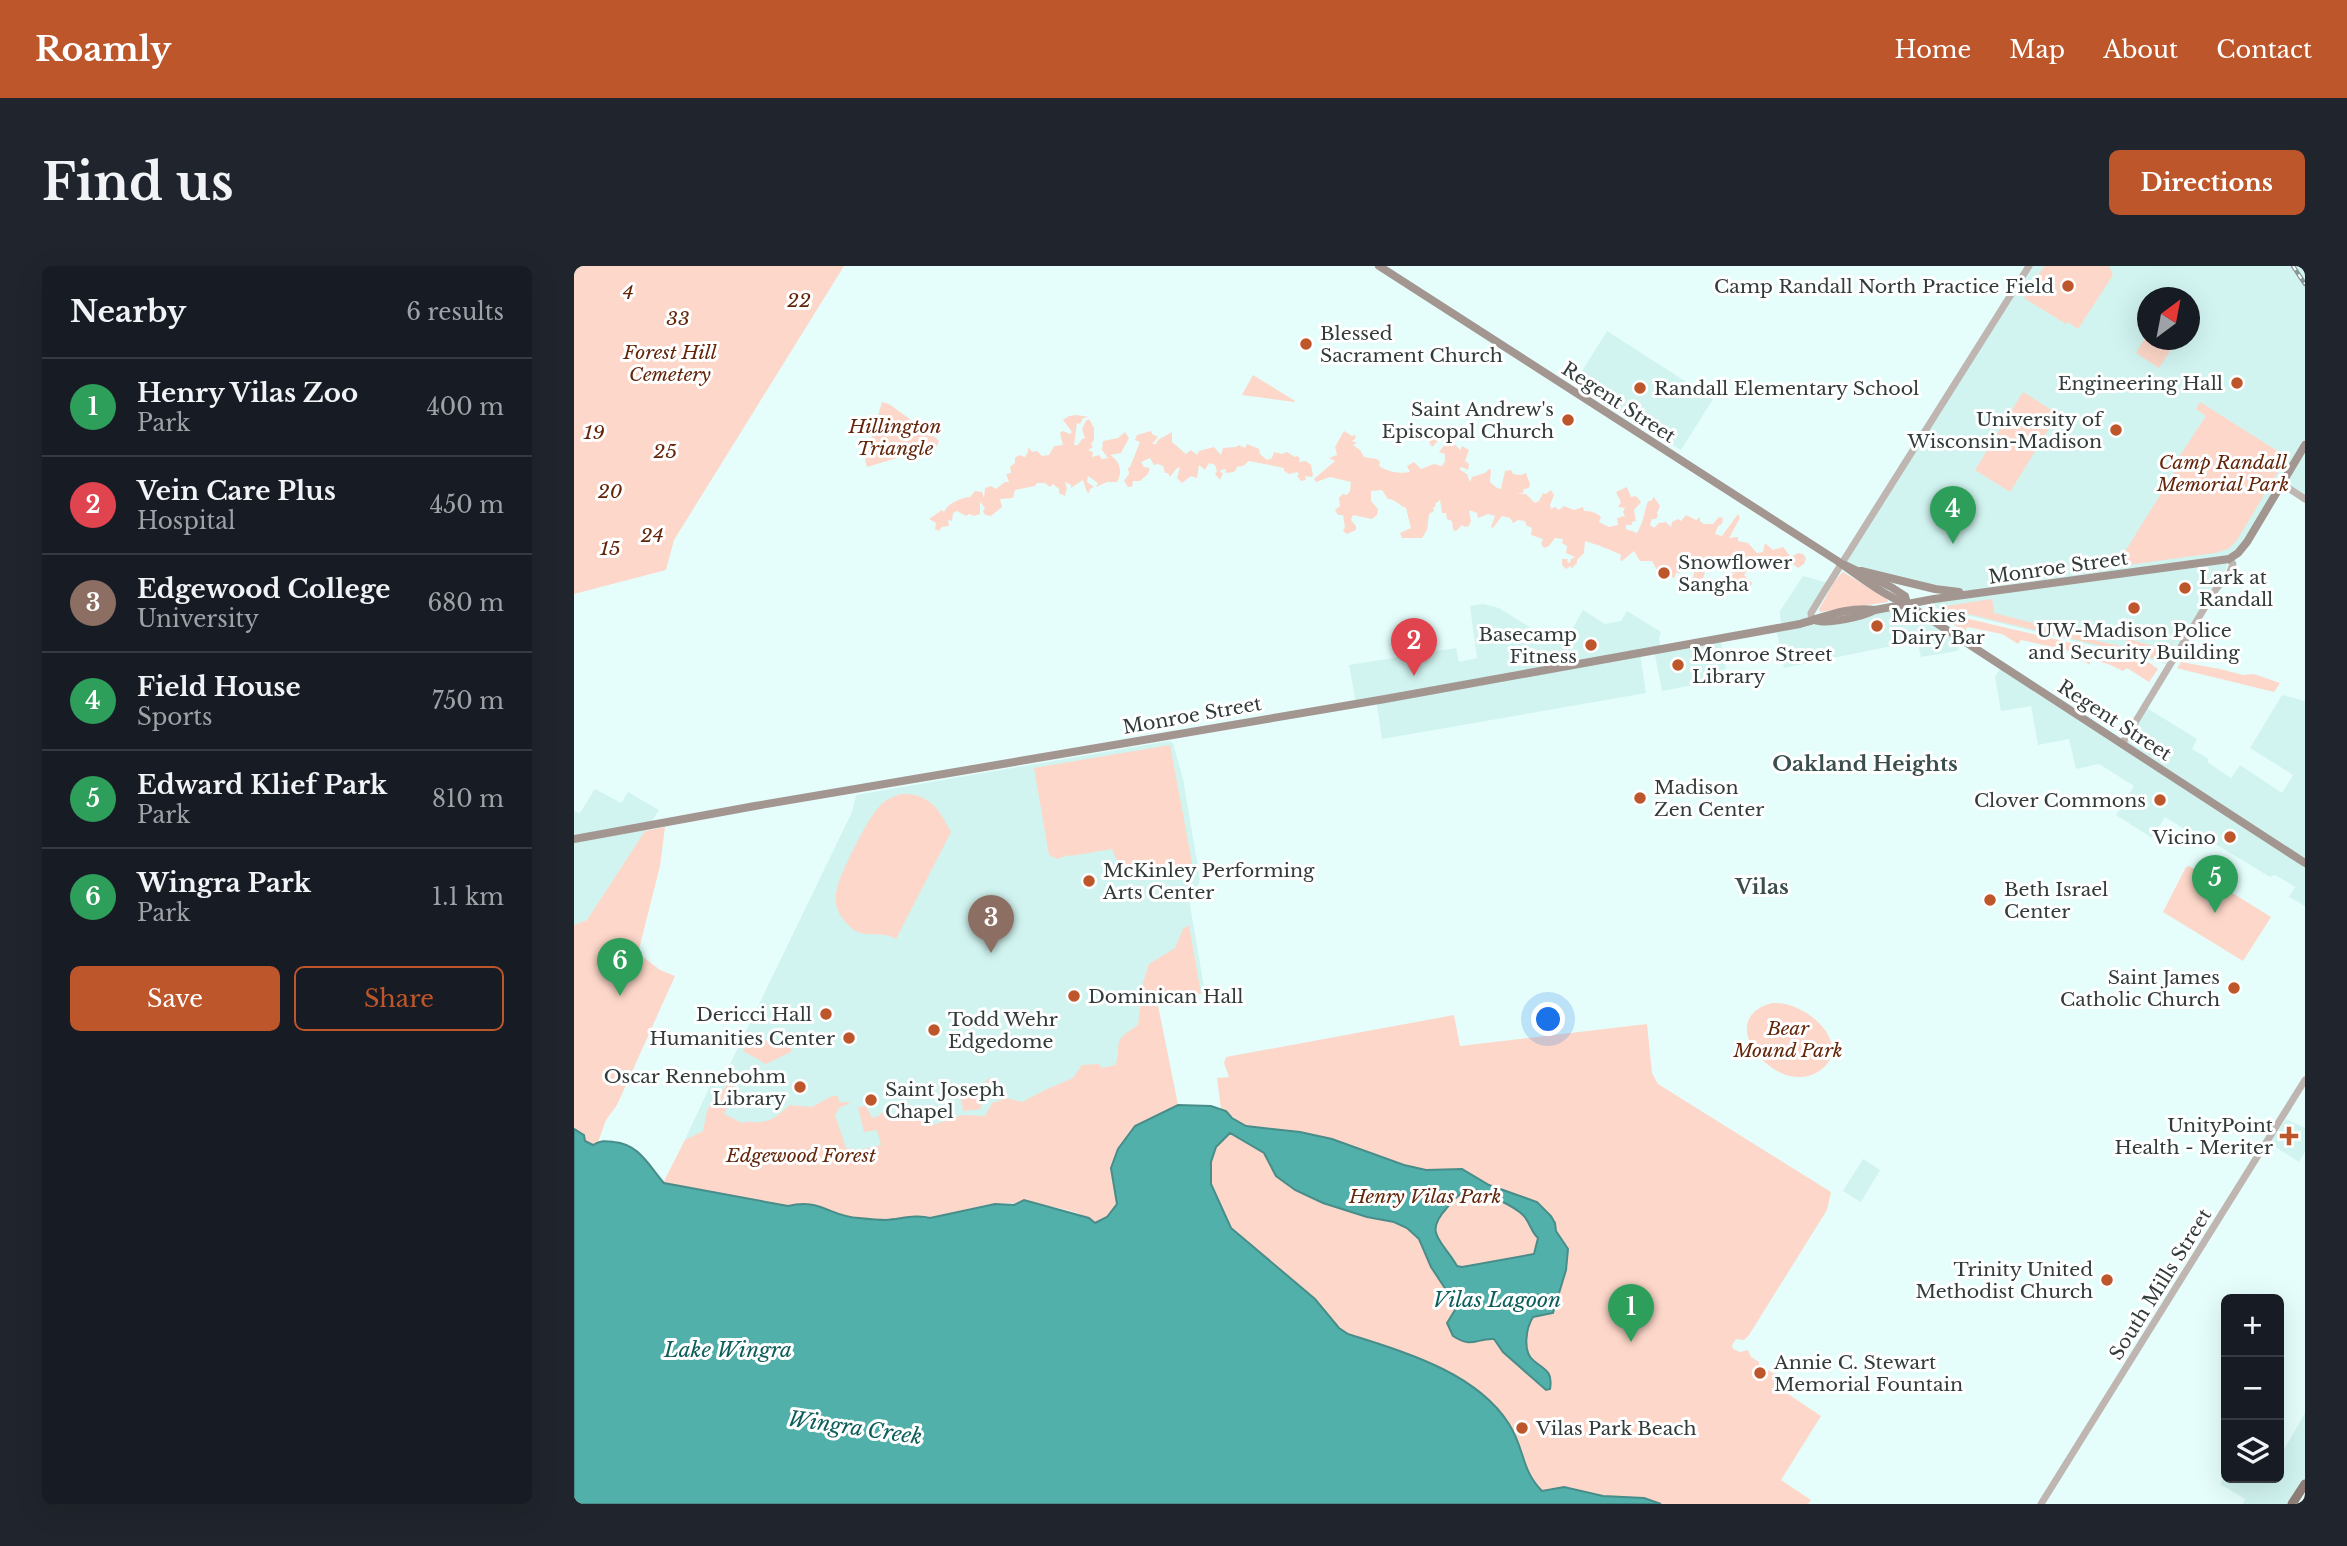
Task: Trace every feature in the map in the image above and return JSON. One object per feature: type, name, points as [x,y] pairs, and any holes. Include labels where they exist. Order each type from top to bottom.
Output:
[{"type":"main road","name":"Regent Street","points":[[1380,266],[2305,863]]},
{"type":"main road","points":[[2282,484],[2305,445]]},
{"type":"main road","name":"Monroe Street","points":[[574,839],[1446,688],[1814,620],[1820,616],[2229,559],[2242,549],[2282,484]]},
{"type":"main road","name":"Regent Street","points":[[1862,576],[1891,587],[1905,597],[1907,604]]},
{"type":"main road","points":[[1862,576],[1952,592],[1989,592]]},
{"type":"main road","points":[[1891,587],[1900,585],[1916,588],[1925,591],[1934,600]]},
{"type":"main road","points":[[2292,1504],[2305,1484]]},
{"type":"street","points":[[1814,620],[1811,613],[2029,266]]},
{"type":"street","points":[[2282,484],[2305,499]]},
{"type":"street","points":[[2122,744],[2224,578],[2229,559]]},
{"type":"street","name":"South Mills Street","points":[[2041,1504],[2305,1080]]},
{"type":"shaded area","name":"University of Wisconsin-Madison","points":[[2029,266],[2305,266],[2305,499],[2282,484],[2246,544],[2229,559],[2223,578],[2170,666],[1933,607],[1925,601],[1986,592],[1957,592],[1842,564]]},
{"type":"shaded area","name":"Randall Elementary School","points":[[1607,331],[1713,399],[1681,450],[1575,382]]},
{"type":"shaded area","points":[[1803,576],[1829,583],[1811,613],[1822,623],[1907,604],[1963,641],[1957,651],[1921,657],[1918,644],[1887,647],[1784,668],[1776,628],[1781,627],[1780,611]]},
{"type":"shaded area","points":[[1483,604],[1499,608],[1546,637],[1564,643],[1583,610],[1605,624],[1621,621],[1627,611],[1661,632],[1661,649],[1720,638],[1726,669],[1708,673],[1709,682],[1662,691],[1654,650],[1640,653],[1646,693],[1382,739],[1376,700],[1356,703],[1349,665],[1456,648],[1459,662],[1477,658],[1470,606]]},
{"type":"shaded area","points":[[2002,666],[2122,743],[2145,707],[2197,739],[2192,749],[2209,759],[2207,762],[2231,778],[2240,765],[2282,793],[2293,775],[2250,748],[2282,695],[2305,701],[2305,906],[2289,897],[2295,887],[2289,883],[2275,875],[2270,877],[2199,834],[2197,837],[2165,817],[2152,838],[2116,815],[2134,786],[2099,764],[2076,769],[2069,739],[2038,745],[2031,706],[2001,711],[1995,677]]},
{"type":"shaded area","points":[[1169,741],[1173,743],[1183,779],[1200,879],[1197,889],[1188,893],[1205,993],[1157,1001],[1178,1105],[1135,1126],[1111,1168],[681,1148],[711,1084],[719,1087],[852,812],[856,795]]},
{"type":"shaded area","points":[[595,789],[621,803],[628,792],[659,810],[587,920],[574,925],[574,811],[580,813]]},
{"type":"shaded area","name":"UnityPoint Health - Meriter","points":[[2286,1119],[2305,1128],[2305,1152],[2299,1162],[2269,1143]]},
{"type":"shaded area","points":[[1863,1159],[1880,1170],[1861,1202],[1843,1191]]},
{"type":"shaded area","points":[[2305,1413],[2305,1484],[2292,1504],[2243,1504],[2245,1499],[2220,1484],[2284,1483],[2284,1449]]},
{"type":"green space","name":"Forest Hill Cemetery","points":[[574,266],[844,266],[674,540],[666,570],[574,594]]},
{"type":"green space","name":"Camp Randall North Practice Field","points":[[2044,266],[2109,266],[2113,275],[2078,329],[2024,298]]},
{"type":"green space","points":[[2138,350],[2171,350],[2159,368],[2136,353]]},
{"type":"green space","points":[[1253,375],[1295,401],[1242,395]]},
{"type":"green space","points":[[2023,392],[2058,414],[2010,492],[1975,470]]},
{"type":"green space","name":"Hillington Triangle","points":[[882,402],[889,404],[936,438],[939,441],[937,446],[867,467],[865,460]]},
{"type":"green space","name":"Camp Randall Memorial Park","points":[[2200,402],[2287,457],[2237,540],[2228,549],[2120,566],[2124,562],[2121,558],[2175,471],[2175,463],[2206,416],[2196,409]]},
{"type":"green space","points":[[1077,415],[1089,417],[1083,418],[1080,424],[1077,423],[1074,445],[1078,445],[1085,438],[1082,429],[1089,419],[1094,428],[1094,440],[1091,444],[1093,447],[1088,450],[1093,452],[1092,457],[1099,455],[1102,459],[1108,458],[1102,450],[1103,441],[1118,438],[1125,432],[1129,438],[1121,453],[1110,455],[1120,467],[1117,482],[1107,482],[1096,487],[1098,483],[1088,476],[1087,482],[1094,487],[1089,493],[1083,480],[1071,488],[1071,485],[1065,482],[1065,496],[1059,493],[1059,489],[1053,484],[1050,487],[1045,483],[1037,483],[1035,486],[1015,490],[1013,498],[1000,499],[1002,507],[991,516],[985,515],[985,508],[980,502],[980,514],[966,516],[957,511],[953,513],[952,521],[948,520],[949,526],[942,527],[939,531],[935,529],[936,523],[929,519],[942,510],[944,512],[952,504],[970,497],[975,491],[982,492],[984,498],[985,488],[991,486],[996,489],[1009,482],[1006,474],[1011,473],[1010,467],[1015,463],[1015,458],[1019,455],[1025,457],[1028,447],[1042,456],[1049,455],[1054,446],[1063,445],[1060,433],[1072,432],[1063,420]]},
{"type":"green space","points":[[1448,428],[1454,436],[1452,441],[1460,450],[1462,446],[1469,450],[1465,461],[1469,464],[1468,470],[1462,467],[1459,469],[1467,474],[1470,482],[1472,477],[1489,469],[1490,482],[1501,489],[1505,471],[1511,470],[1513,474],[1521,475],[1526,473],[1529,488],[1516,494],[1526,494],[1535,503],[1543,493],[1551,490],[1554,495],[1551,509],[1555,507],[1559,510],[1564,506],[1574,510],[1583,507],[1584,511],[1599,515],[1599,522],[1609,527],[1618,525],[1617,518],[1625,516],[1625,508],[1618,507],[1621,502],[1616,492],[1627,487],[1631,497],[1636,496],[1641,502],[1634,510],[1636,521],[1632,522],[1632,525],[1626,525],[1626,529],[1637,533],[1648,501],[1654,497],[1660,506],[1658,516],[1652,519],[1650,525],[1654,528],[1659,523],[1666,522],[1671,527],[1672,522],[1678,519],[1681,521],[1686,515],[1696,520],[1700,517],[1704,524],[1713,524],[1719,517],[1723,518],[1722,524],[1718,526],[1715,534],[1722,536],[1738,514],[1740,518],[1729,538],[1738,537],[1738,541],[1748,543],[1757,553],[1763,552],[1765,543],[1773,550],[1783,547],[1791,557],[1798,553],[1803,554],[1806,558],[1804,564],[1798,568],[1789,561],[1781,565],[1751,567],[1744,575],[1753,584],[1745,587],[1738,582],[1735,589],[1728,589],[1720,594],[1714,581],[1736,573],[1732,573],[1725,565],[1711,561],[1702,565],[1705,571],[1702,583],[1699,584],[1693,580],[1695,564],[1687,561],[1674,579],[1669,573],[1657,570],[1652,561],[1640,561],[1634,551],[1622,561],[1621,555],[1585,541],[1584,553],[1571,569],[1571,566],[1566,569],[1562,565],[1562,559],[1568,559],[1567,562],[1570,563],[1575,557],[1566,553],[1567,546],[1562,543],[1563,539],[1555,538],[1544,548],[1541,544],[1543,539],[1531,535],[1532,528],[1526,525],[1525,521],[1518,520],[1513,523],[1510,518],[1502,516],[1493,528],[1491,527],[1495,516],[1488,514],[1478,518],[1477,513],[1469,510],[1469,526],[1462,525],[1456,531],[1453,530],[1452,521],[1447,519],[1446,513],[1442,513],[1440,500],[1429,514],[1427,530],[1422,538],[1402,538],[1400,533],[1411,528],[1406,508],[1388,499],[1382,490],[1371,491],[1371,501],[1378,509],[1377,515],[1372,519],[1353,515],[1351,520],[1356,530],[1347,534],[1343,531],[1343,515],[1338,515],[1335,510],[1340,506],[1339,498],[1350,491],[1351,482],[1330,477],[1316,482],[1314,479],[1335,461],[1329,458],[1337,455],[1335,447],[1344,431],[1352,436],[1356,435],[1352,441],[1357,443],[1353,445],[1364,457],[1377,459],[1379,466],[1386,470],[1402,473],[1410,472],[1407,466],[1414,462],[1421,469],[1434,464],[1442,466],[1445,454],[1439,452],[1445,441],[1438,441],[1432,447],[1429,442]]},
{"type":"green space","points":[[1151,431],[1158,437],[1152,444],[1172,432],[1172,442],[1186,454],[1191,450],[1197,455],[1199,451],[1214,447],[1221,455],[1223,448],[1239,445],[1245,448],[1247,444],[1259,449],[1260,454],[1267,460],[1272,458],[1274,452],[1287,452],[1300,458],[1299,462],[1306,461],[1311,465],[1313,475],[1305,476],[1306,480],[1301,481],[1297,472],[1289,474],[1284,468],[1249,461],[1236,467],[1234,472],[1225,473],[1226,469],[1221,470],[1223,473],[1220,480],[1215,474],[1215,465],[1209,463],[1205,470],[1199,465],[1197,478],[1191,476],[1182,483],[1177,478],[1180,467],[1170,477],[1163,466],[1154,465],[1150,458],[1141,462],[1144,467],[1150,468],[1148,474],[1140,481],[1133,481],[1132,487],[1128,487],[1124,481],[1140,442],[1135,440],[1137,435]]},
{"type":"green space","points":[[1843,572],[1888,602],[1820,612],[1819,609],[1830,589]]},
{"type":"green space","points":[[1992,599],[1994,613],[2049,627],[2056,632],[2090,636],[2090,639],[2128,648],[2141,655],[2129,646],[2125,638],[2167,650],[2187,621],[2164,657],[2160,660],[1939,607]]},
{"type":"green space","points":[[1931,610],[2147,661],[2158,669],[2149,682],[2127,668],[2123,671],[2090,659],[2090,665],[2067,650],[2021,640],[2018,644],[2002,634],[1967,627],[1965,632]]},
{"type":"green space","points":[[2181,662],[2243,675],[2254,674],[2280,683],[2274,692],[2177,668]]},
{"type":"green space","points":[[1170,745],[1193,868],[1122,872],[1112,849],[1057,859],[1049,855],[1034,768]]},
{"type":"green space","points":[[902,794],[912,794],[927,800],[938,810],[951,832],[896,939],[863,933],[850,927],[839,912],[836,897],[843,871],[868,822],[884,802]]},
{"type":"green space","points":[[665,827],[660,866],[638,953],[660,970],[675,976],[617,1105],[606,1120],[598,1142],[593,1145],[574,1129],[574,925],[587,920],[645,831]]},
{"type":"green space","points":[[2189,866],[2271,917],[2243,961],[2163,912],[2186,867]]},
{"type":"green space","name":"Edgewood Forest","points":[[1189,925],[1201,994],[1157,1001],[1178,1105],[1135,1126],[1111,1168],[1117,1204],[1107,1217],[1095,1223],[1075,1212],[1018,1203],[986,1205],[930,1218],[919,1216],[869,1219],[840,1215],[809,1204],[788,1206],[663,1183],[685,1140],[703,1131],[707,1111],[717,1090],[723,1090],[728,1084],[737,1088],[724,1114],[742,1123],[768,1120],[790,1105],[812,1107],[832,1096],[838,1096],[839,1102],[850,1103],[839,1108],[835,1115],[846,1148],[859,1150],[881,1145],[877,1130],[864,1132],[858,1107],[866,1106],[872,1118],[883,1112],[896,1120],[913,1118],[933,1125],[962,1115],[985,1116],[992,1103],[1007,1098],[1022,1102],[1073,1078],[1082,1065],[1099,1064],[1102,1068],[1116,1065],[1121,1038],[1138,1025],[1143,983],[1149,964],[1175,948],[1183,929]]},
{"type":"green space","name":"Bear Mound Park","points":[[1772,1003],[1801,1010],[1824,1030],[1831,1041],[1832,1053],[1827,1065],[1814,1074],[1798,1077],[1782,1073],[1767,1064],[1755,1052],[1748,1038],[1747,1024],[1755,1011]]},
{"type":"green space","name":"Henry Vilas Park","points":[[1454,1015],[1460,1046],[1647,1024],[1652,1073],[1658,1084],[1831,1192],[1827,1210],[1749,1335],[1744,1340],[1736,1339],[1732,1345],[1733,1349],[1740,1352],[1748,1350],[1751,1357],[1759,1362],[1759,1366],[1782,1377],[1779,1388],[1821,1416],[1781,1480],[1811,1500],[1808,1504],[1661,1504],[1644,1498],[1603,1496],[1564,1487],[1542,1491],[1531,1480],[1522,1450],[1480,1392],[1418,1359],[1348,1334],[1339,1328],[1315,1299],[1231,1228],[1211,1184],[1211,1162],[1216,1147],[1241,1124],[1221,1109],[1217,1078],[1229,1077],[1224,1063],[1226,1057]]},
{"type":"green space","points":[[750,1039],[791,1043],[791,1052],[766,1064],[743,1051]]},
{"type":"green space","points":[[991,1078],[997,1087],[993,1095],[980,1099],[981,1109],[963,1111],[961,1099],[980,1092]]},
{"type":"water","name":"Lake Wingra","points":[[1178,1105],[1211,1106],[1226,1111],[1246,1126],[1300,1132],[1332,1139],[1404,1165],[1426,1170],[1462,1169],[1489,1185],[1537,1202],[1551,1216],[1556,1231],[1568,1249],[1566,1270],[1553,1313],[1533,1317],[1527,1333],[1530,1357],[1549,1375],[1550,1389],[1546,1390],[1503,1352],[1494,1339],[1465,1342],[1453,1336],[1447,1323],[1456,1305],[1431,1267],[1419,1239],[1407,1228],[1323,1203],[1295,1190],[1276,1176],[1264,1153],[1230,1133],[1216,1147],[1211,1162],[1211,1184],[1231,1228],[1315,1299],[1339,1328],[1348,1334],[1437,1366],[1478,1391],[1495,1406],[1509,1424],[1530,1475],[1542,1491],[1564,1487],[1603,1496],[1644,1498],[1661,1504],[574,1504],[574,1129],[593,1145],[606,1141],[623,1144],[637,1151],[664,1183],[788,1206],[809,1204],[849,1217],[886,1220],[930,1218],[995,1204],[1014,1205],[1024,1200],[1089,1218],[1095,1223],[1107,1217],[1117,1204],[1111,1168],[1118,1149],[1135,1126]],"holes":[[[1472,1189],[1491,1196],[1523,1215],[1538,1238],[1534,1254],[1457,1266],[1438,1238],[1436,1225],[1452,1202]]]},
{"type":"railway","points":[[2293,266],[2305,284]]},
{"type":"place","name":"Camp Randall North Practice Field","points":[[2068,286]]},
{"type":"place","name":"Blessed Sacrament Church","points":[[1306,344]]},
{"type":"place","name":"Engineering Hall","points":[[2237,383]]},
{"type":"place","name":"Randall Elementary School","points":[[1640,388]]},
{"type":"place","name":"Saint Andrew's Episcopal Church","points":[[1568,420]]},
{"type":"place","name":"University of Wisconsin-Madison","points":[[2116,430]]},
{"type":"place","name":"Field House","points":[[1953,544]]},
{"type":"place","name":"Snowflower Sangha","points":[[1664,573]]},
{"type":"place","name":"Lark at Randall","points":[[2185,588]]},
{"type":"place","name":"UW-Madison Police and Security Building","points":[[2134,608]]},
{"type":"place","name":"Mickies Dairy Bar","points":[[1877,626]]},
{"type":"place","name":"Basecamp Fitness","points":[[1591,645]]},
{"type":"place","name":"Monroe Street Library","points":[[1678,665]]},
{"type":"place","name":"Vein Care Plus","points":[[1414,676]]},
{"type":"place","name":"Madison Zen Center","points":[[1640,798]]},
{"type":"place","name":"Clover Commons","points":[[2160,800]]},
{"type":"place","name":"Vicino","points":[[2230,837]]},
{"type":"place","name":"McKinley Performing Arts Center","points":[[1089,881]]},
{"type":"place","name":"Beth Israel Center","points":[[1990,900]]},
{"type":"place","name":"Edward Klief Park","points":[[2215,913]]},
{"type":"place","name":"Edgewood College","points":[[991,953]]},
{"type":"place","name":"Saint James Catholic Church","points":[[2234,988]]},
{"type":"place","name":"Wingra Park","points":[[620,996]]},
{"type":"place","name":"Dominican Hall","points":[[1074,996]]},
{"type":"place","name":"Dericci Hall","points":[[826,1014]]},
{"type":"place","name":"Todd Wehr Edgedome","points":[[934,1030]]},
{"type":"place","name":"Humanities Center","points":[[849,1038]]},
{"type":"place","name":"Oscar Rennebohm Library","points":[[800,1087]]},
{"type":"place","name":"Saint Joseph Chapel","points":[[871,1100]]},
{"type":"place","name":"UnityPoint Health - Meriter","points":[[2289,1136]]},
{"type":"place","name":"Trinity United Methodist Church","points":[[2107,1280]]},
{"type":"place","name":"Henry Vilas Zoo","points":[[1631,1342]]},
{"type":"place","name":"Annie C. Stewart Memorial Fountain","points":[[1760,1373]]},
{"type":"place","name":"Vilas Park Beach","points":[[1522,1428]]},
{"type":"district","name":"Oakland Heights","points":[[1865,764]]},
{"type":"district","name":"Vilas","points":[[1762,887]]},
{"type":"park label","name":"4","points":[[628,292]]},
{"type":"park label","name":"22","points":[[799,300]]},
{"type":"park label","name":"33","points":[[678,318]]},
{"type":"park label","name":"19","points":[[594,432]]},
{"type":"park label","name":"25","points":[[665,451]]},
{"type":"park label","name":"20","points":[[610,491]]},
{"type":"park label","name":"24","points":[[652,535]]},
{"type":"park label","name":"15","points":[[610,548]]},
{"type":"water label","name":"Vilas Lagoon","points":[[1497,1300]]},
{"type":"water label","name":"Wingra Creek","points":[[855,1428]]}]
